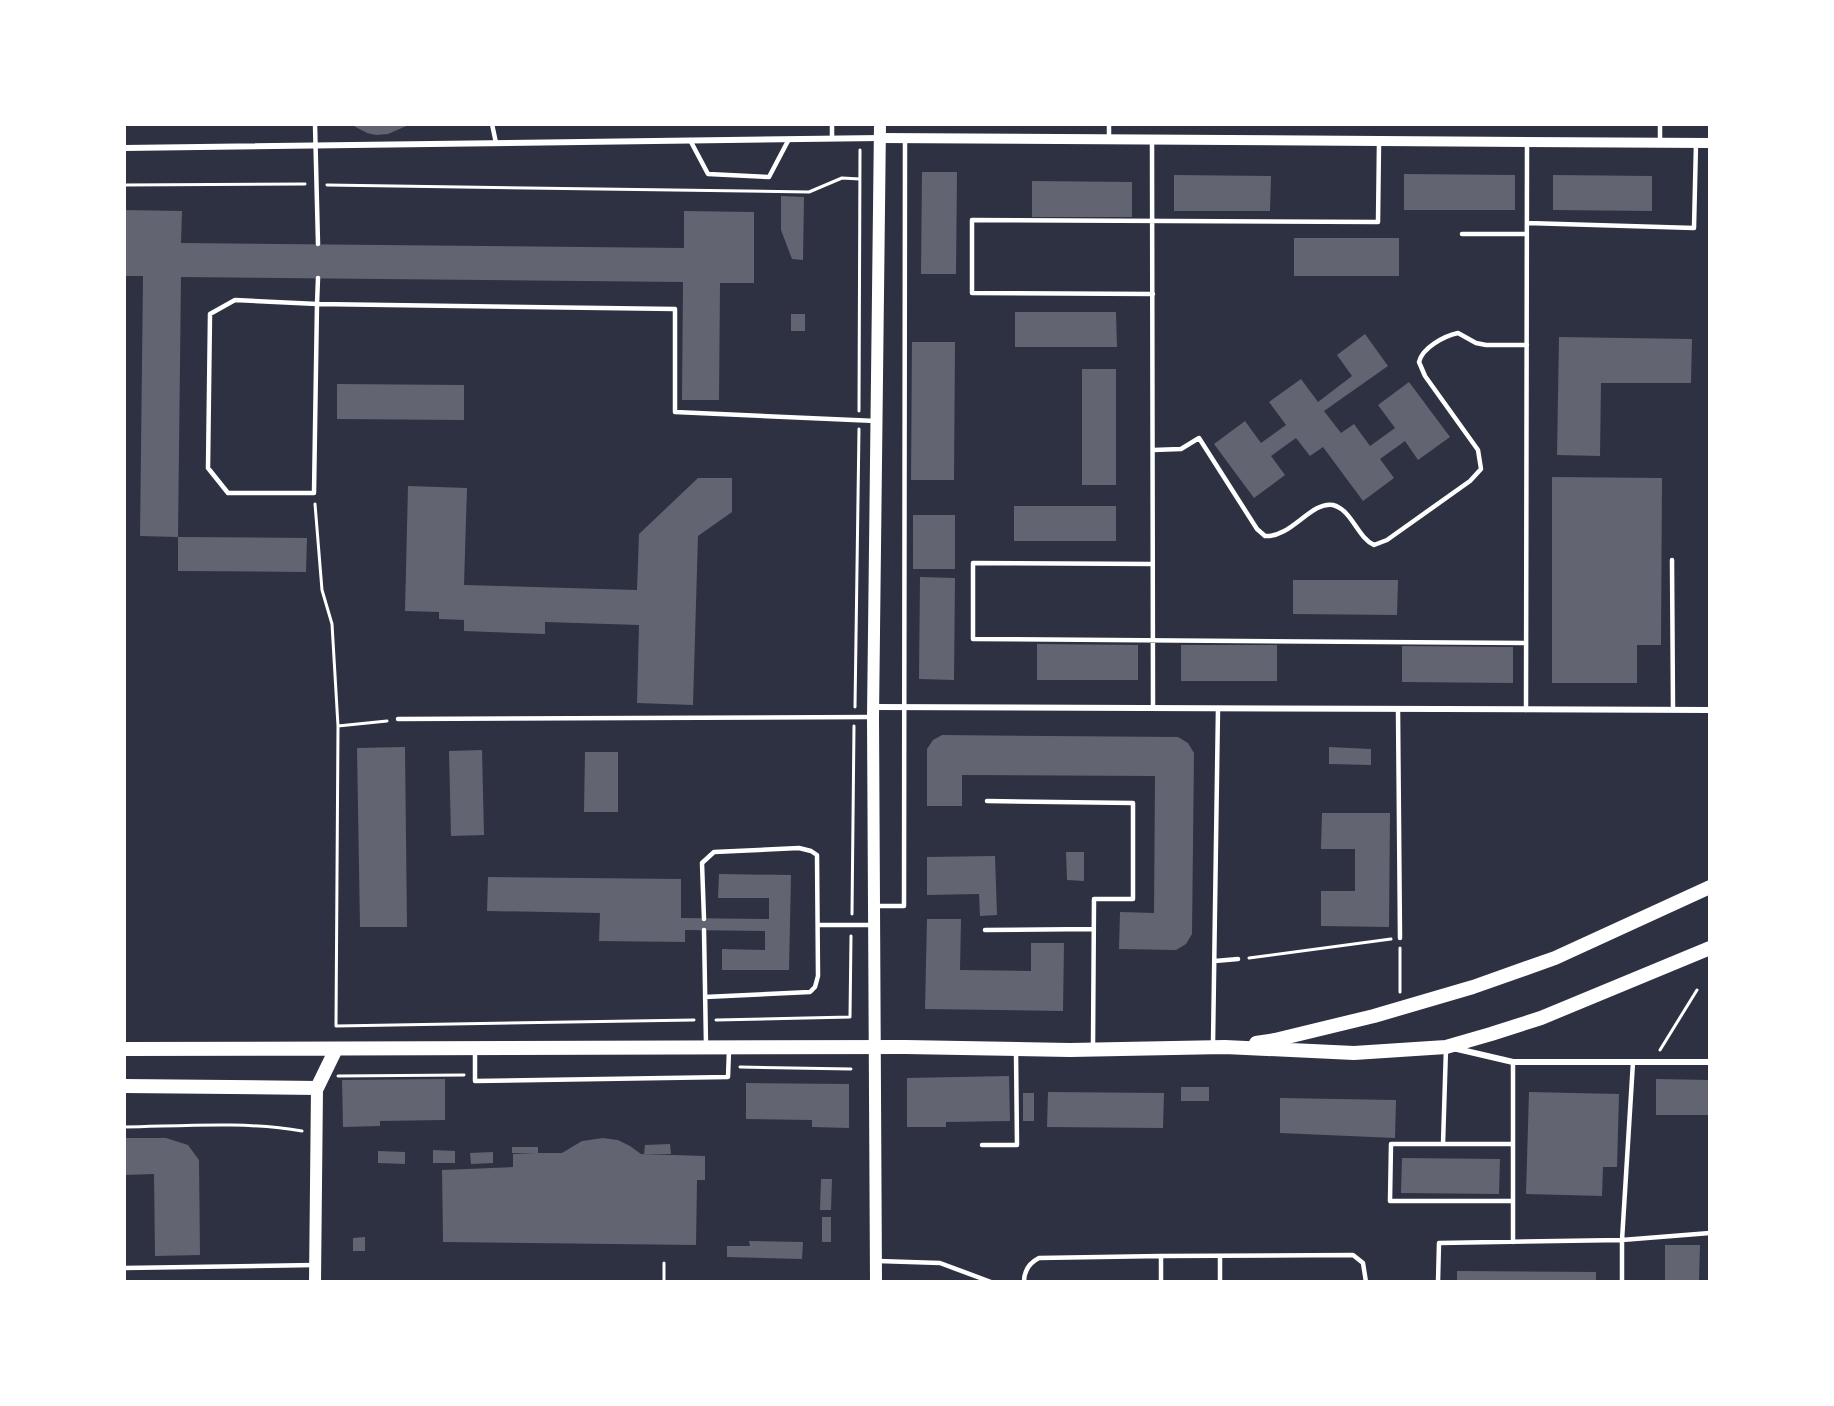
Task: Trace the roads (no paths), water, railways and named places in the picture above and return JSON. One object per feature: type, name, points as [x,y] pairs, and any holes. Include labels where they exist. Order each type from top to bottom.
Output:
[{"type":"main road","points":[[876,1281],[873,712],[880,124]]},
{"type":"main road","points":[[1219,1047],[1275,1040],[1407,1007],[1473,987],[1555,958],[1710,887]]},
{"type":"main road","points":[[124,1049],[875,1047],[1016,1050],[1219,1047],[1354,1053],[1446,1047],[1541,1018],[1710,948]]},
{"type":"main road","points":[[315,1281],[317,1088],[336,1049]]},
{"type":"main road","points":[[124,1086],[317,1088]]},
{"type":"street","points":[[124,148],[832,138],[1710,143]]},
{"type":"street","points":[[873,712],[904,707],[1710,711]]},
{"type":"street","points":[[1446,1047],[1513,1062],[1710,1062]]},
{"type":"lane","points":[[315,124],[318,244]]},
{"type":"lane","points":[[492,124],[496,143]]},
{"type":"lane","points":[[832,124],[832,138]]},
{"type":"lane","points":[[1109,124],[1109,139]]},
{"type":"lane","points":[[1660,124],[1660,143]]},
{"type":"lane","points":[[874,906],[904,906],[905,138]]},
{"type":"lane","points":[[690,140],[708,174],[769,177],[789,139]]},
{"type":"lane","points":[[1152,139],[1153,708]]},
{"type":"lane","points":[[1153,294],[972,293],[972,220],[1378,222],[1379,141]]},
{"type":"lane","points":[[1526,710],[1527,142]]},
{"type":"lane","points":[[1527,223],[1694,228],[1696,143]]},
{"type":"lane","points":[[1462,234],[1527,234]]},
{"type":"lane","points":[[318,278],[317,304],[314,493],[228,493],[208,468],[210,314],[235,300],[317,304],[675,309],[675,412],[877,421]]},
{"type":"lane","points":[[1153,450],[1181,449],[1198,438],[1257,529],[1265,536],[1278,535],[1320,507],[1330,505],[1343,512],[1366,541],[1374,545],[1387,540],[1470,481],[1481,469],[1478,450],[1425,376],[1419,362],[1421,355],[1447,337],[1458,333],[1476,343],[1486,345],[1527,345]]},
{"type":"lane","points":[[1672,560],[1673,710]]},
{"type":"lane","points":[[1153,564],[973,563],[973,639],[1526,643]]},
{"type":"lane","points":[[1218,708],[1215,961],[1219,1047]]},
{"type":"lane","points":[[1398,709],[1400,938]]},
{"type":"lane","points":[[398,719],[854,717],[873,712]]},
{"type":"lane","points":[[987,801],[1133,803],[1133,899],[1094,899],[1093,1049]]},
{"type":"lane","points":[[704,919],[702,863],[714,852],[799,848],[817,855],[819,925],[818,976],[815,987],[810,992],[705,997]]},
{"type":"lane","points":[[819,925],[874,925]]},
{"type":"lane","points":[[985,930],[1094,929]]},
{"type":"lane","points":[[704,930],[706,1048]]},
{"type":"lane","points":[[1215,961],[1238,959]]},
{"type":"lane","points":[[475,1049],[475,1081],[728,1077],[729,1047]]},
{"type":"lane","points":[[1443,1144],[1446,1047]]},
{"type":"lane","points":[[982,1145],[1017,1145],[1016,1050]]},
{"type":"lane","points":[[1513,1062],[1513,1242]]},
{"type":"lane","points":[[1622,1281],[1622,1240],[1633,1062]]},
{"type":"lane","points":[[1512,1144],[1390,1144],[1390,1201],[1513,1201]]},
{"type":"lane","points":[[1438,1281],[1438,1243],[1622,1240],[1710,1233]]},
{"type":"lane","points":[[1024,1281],[1026,1269],[1039,1258],[1353,1255],[1363,1263],[1366,1281]]},
{"type":"lane","points":[[1161,1256],[1161,1281]]},
{"type":"lane","points":[[1220,1256],[1220,1281]]},
{"type":"lane","points":[[876,1261],[940,1263],[991,1281]]},
{"type":"lane","points":[[124,1268],[315,1265]]}]
